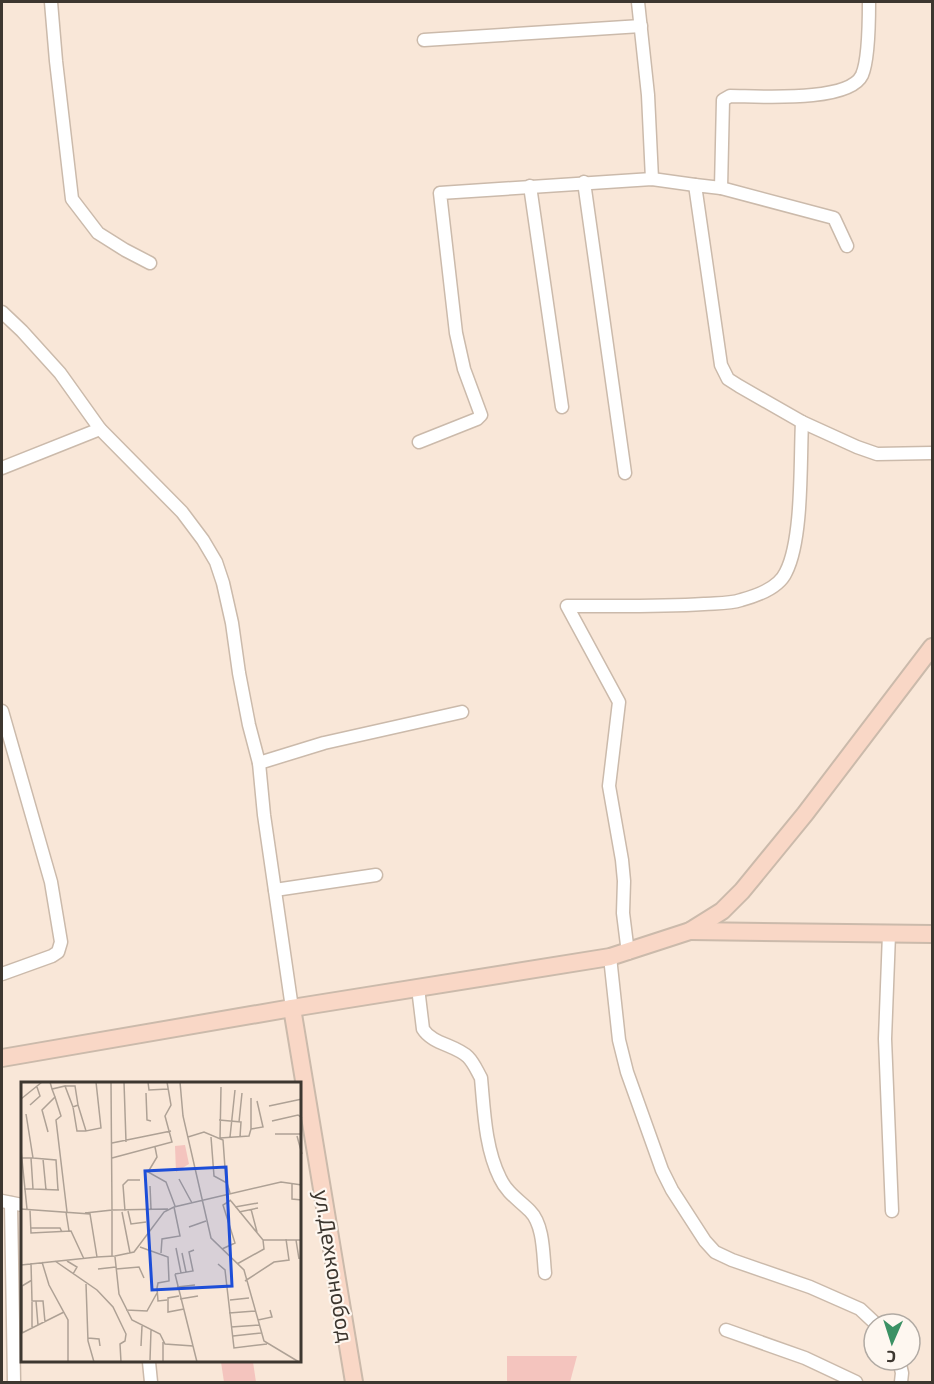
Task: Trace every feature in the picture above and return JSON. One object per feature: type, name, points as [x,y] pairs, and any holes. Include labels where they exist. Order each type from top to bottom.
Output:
[{"type":"main road","points":[[2,1058],[292,1008],[610,957],[690,932],[722,911],[742,891],[805,814],[933,647]]},
{"type":"main road","points":[[690,932],[933,934]]},
{"type":"main road","name":"ул.Дехконобод","points":[[292,1008],[354,1383]]},
{"type":"street","points":[[51,2],[72,199],[98,232],[150,263]]},
{"type":"street","points":[[638,2],[648,95],[652,179]]},
{"type":"street","points":[[721,188],[722,103],[725,97],[807,97],[854,84],[861,76],[864,66],[869,20],[868,2]]},
{"type":"street","points":[[424,40],[641,26]]},
{"type":"street","points":[[419,442],[477,419],[481,415],[464,369],[456,333],[440,193],[652,179],[721,188],[834,218],[846,246]]},
{"type":"street","points":[[584,182],[625,473]]},
{"type":"street","points":[[695,185],[705,265],[723,371],[728,379],[802,422],[877,454],[933,453]]},
{"type":"street","points":[[530,186],[562,407]]},
{"type":"street","points":[[2,312],[60,373],[100,429],[182,512],[216,562],[232,623],[241,683],[259,763],[264,815],[292,1008]]},
{"type":"street","points":[[628,953],[622,913],[624,881],[622,860],[609,786],[619,702],[567,606],[684,605],[739,601],[766,591],[778,582],[785,575],[790,564],[796,537],[802,422]]},
{"type":"street","points":[[2,468],[100,429]]},
{"type":"street","points":[[2,711],[51,882],[61,942],[60,947],[52,956],[2,974]]},
{"type":"street","points":[[259,763],[324,743],[462,712]]},
{"type":"street","points":[[275,890],[376,875]]},
{"type":"street","points":[[889,934],[885,1039],[892,1211]]},
{"type":"street","points":[[610,957],[619,1040],[631,1083],[662,1170],[672,1190],[705,1241],[715,1252],[732,1260],[810,1287],[863,1312]]},
{"type":"street","points":[[418,988],[423,1029],[427,1035],[462,1052],[470,1059],[481,1078],[490,1148],[498,1176],[507,1190],[535,1217],[539,1228],[545,1273]]},
{"type":"street","points":[[12,1203],[14,1383]]},
{"type":"street","points":[[726,1330],[805,1358],[856,1383]]},
{"type":"street","points":[[149,1363],[151,1383]]},
{"type":"shaded area","points":[[507,1356],[577,1356],[570,1382],[507,1382]]},
{"type":"shaded area","points":[[221,1363],[253,1363],[256,1382],[224,1382]]}]
